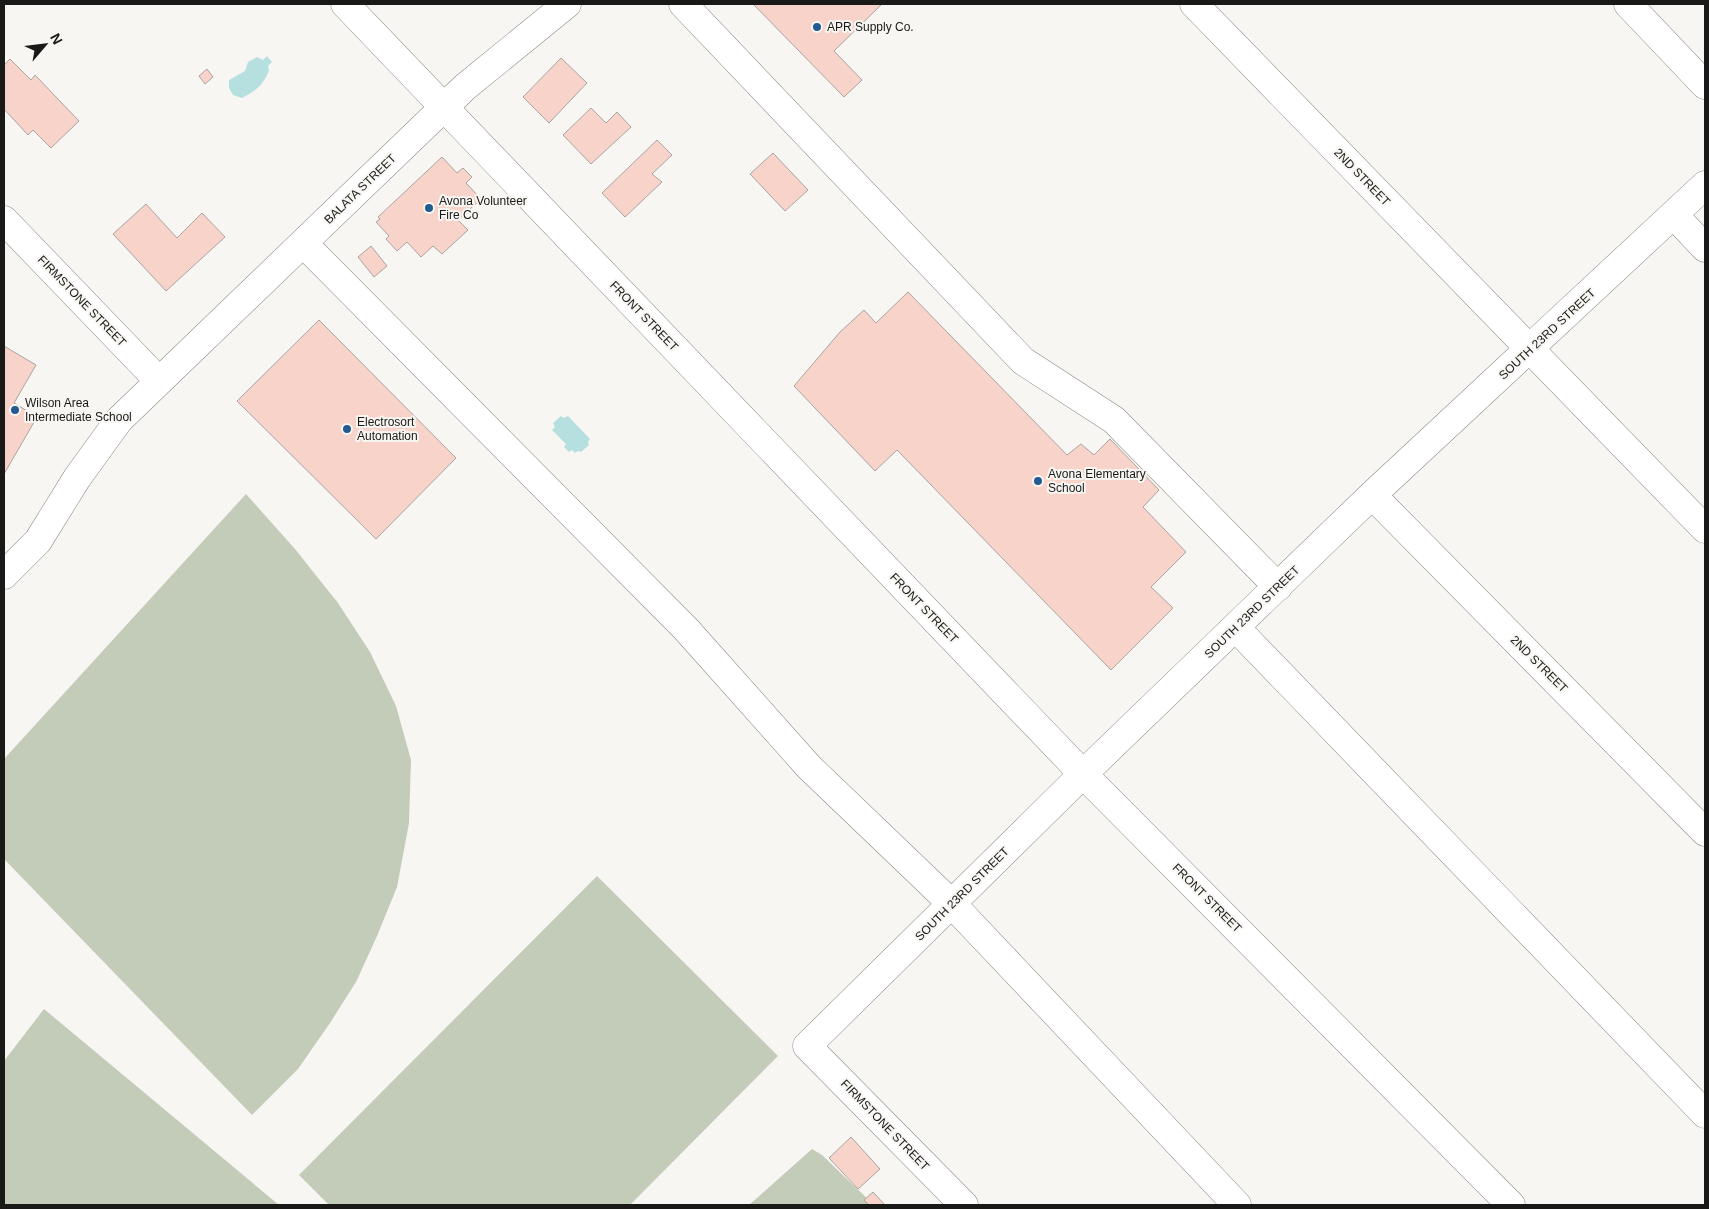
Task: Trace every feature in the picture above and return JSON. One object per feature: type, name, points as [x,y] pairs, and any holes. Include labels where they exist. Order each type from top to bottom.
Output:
[{"type":"street","name":"FRONT STREET","points":[[345,4],[1083,774],[1512,1205]]},
{"type":"street","name":"BALATA STREET","points":[[4,576],[38,541],[77,478],[119,420],[465,87],[567,4]]},
{"type":"street","points":[[683,4],[1023,361],[1114,420],[1278,588]]},
{"type":"street","name":"2ND STREET","points":[[1194,4],[1705,529]]},
{"type":"street","points":[[1628,4],[1705,85]]},
{"type":"street","name":"SOUTH 23RD STREET","points":[[807,1046],[1083,774],[1278,588],[1372,495],[1705,186]]},
{"type":"street","points":[[1674,215],[1705,248]]},
{"type":"street","name":"FIRMSTONE STREET","points":[[4,220],[159,381]]},
{"type":"street","points":[[303,243],[686,629],[809,767],[952,904],[1237,1205]]},
{"type":"street","name":"2ND STREET","points":[[1372,495],[1705,832]]},
{"type":"street","points":[[1236,628],[1705,1114]]},
{"type":"street","name":"FIRMSTONE STREET","points":[[807,1046],[964,1205]]},
{"type":"green space","points":[[246,494],[295,549],[338,603],[370,652],[396,706],[411,760],[409,823],[397,887],[377,936],[356,982],[298,1069],[252,1115],[4,859],[4,759]]},
{"type":"green space","points":[[597,876],[778,1056],[630,1205],[329,1205],[299,1175]]},
{"type":"green space","points":[[44,1009],[279,1205],[4,1205],[4,1061]]},
{"type":"green space","points":[[812,1149],[822,1155],[874,1205],[749,1205]]},
{"type":"water","points":[[267,56],[272,62],[268,66],[269,71],[262,84],[242,98],[233,95],[229,88],[229,80],[245,71],[248,62],[257,57],[263,60]]},
{"type":"water","points":[[561,416],[564,418],[568,416],[590,439],[589,445],[581,452],[575,453],[572,450],[569,452],[564,447],[566,444],[552,430],[555,427],[553,423]]},
{"type":"building","name":"APR Supply Co.","points":[[753,4],[882,4],[834,51],[862,80],[844,97]]},
{"type":"building","points":[[561,58],[587,83],[549,123],[523,97]]},
{"type":"building","points":[[10,59],[31,80],[35,75],[79,121],[51,148],[33,130],[28,135],[4,109],[4,65]]},
{"type":"building","points":[[207,69],[213,77],[205,84],[199,76]]},
{"type":"building","points":[[591,108],[606,123],[617,112],[631,127],[591,164],[563,135]]},
{"type":"building","points":[[657,140],[672,155],[652,174],[662,182],[625,217],[602,193]]},
{"type":"building","points":[[773,153],[808,190],[785,211],[750,174]]},
{"type":"building","name":"Avona Volunteer Fire Co","points":[[442,157],[457,173],[463,168],[472,177],[466,183],[481,199],[458,220],[468,230],[442,254],[433,246],[421,257],[407,242],[397,251],[386,239],[389,236],[376,222],[380,219],[378,217]]},
{"type":"building","points":[[146,204],[177,238],[202,213],[225,237],[166,291],[113,234]]},
{"type":"building","points":[[371,246],[387,266],[374,277],[358,257]]},
{"type":"building","name":"Avona Elementary School","points":[[908,292],[1067,455],[1081,444],[1094,455],[1110,439],[1159,490],[1143,507],[1186,552],[1151,587],[1173,608],[1111,670],[897,450],[875,471],[794,386],[840,332],[864,310],[876,323]]},
{"type":"building","name":"Electrosort Automation","points":[[319,320],[456,458],[376,539],[237,401]]},
{"type":"building","name":"Wilson Area Intermediate School","points":[[4,346],[36,365],[14,403],[37,417],[4,474]]},
{"type":"building","points":[[851,1137],[880,1169],[858,1189],[829,1158]]},
{"type":"building","points":[[873,1192],[885,1205],[869,1205],[864,1200]]},
{"type":"place","name":"APR Supply Co.","points":[[817,27]]},
{"type":"place","name":"Avona Volunteer Fire Co","points":[[429,208]]},
{"type":"place","name":"Wilson Area Intermediate School","points":[[15,410]]},
{"type":"place","name":"Electrosort Automation","points":[[347,429]]},
{"type":"place","name":"Avona Elementary School","points":[[1038,481]]}]
